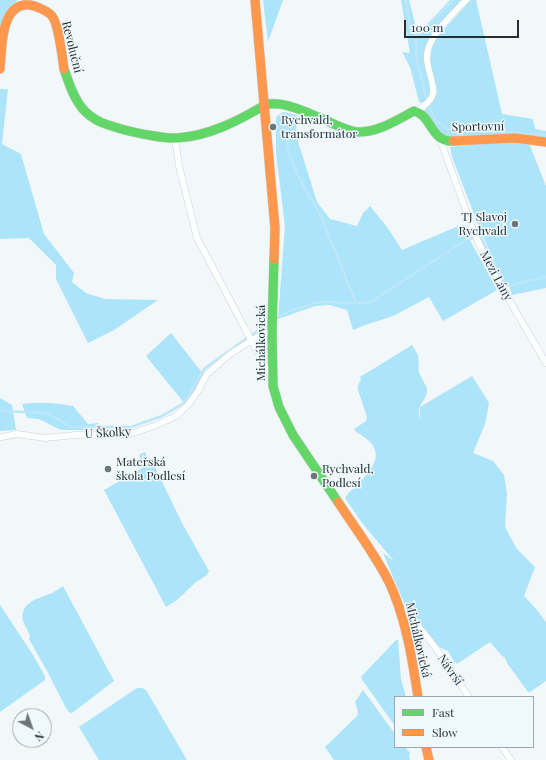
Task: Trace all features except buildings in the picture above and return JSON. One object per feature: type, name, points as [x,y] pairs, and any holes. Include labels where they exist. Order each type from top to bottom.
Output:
[{"type":"street","name":"Michálkovická","points":[[256,0],[275,228],[272,331],[273,386],[279,407],[288,427],[384,572],[399,607],[407,638],[418,696]]},
{"type":"street","points":[[265,105],[272,103],[297,109],[346,129],[358,132],[376,130],[410,112],[420,109],[429,101],[434,90],[427,64],[427,54],[430,45],[435,35],[466,0]]},
{"type":"street","name":"Revoluční","points":[[0,68],[3,33],[6,22],[12,12],[22,5],[32,5],[52,16],[56,28],[64,69],[71,90],[82,108],[100,123],[130,131],[174,138],[190,136],[222,128],[265,105]]},
{"type":"street","name":"Sportovní","points":[[420,109],[423,116],[440,139],[449,141],[520,139],[546,142]]},
{"type":"street","points":[[174,138],[178,166],[197,238],[267,370],[273,376]]},
{"type":"street","name":"Mezi Lány","points":[[440,139],[474,233],[491,269],[546,362]]},
{"type":"street","name":"U Školky","points":[[2,437],[17,434],[45,438],[76,434],[130,434],[154,426],[176,416],[198,391],[207,374],[230,354],[252,342],[257,337],[272,331]]},
{"type":"street","name":"Návrší","points":[[399,607],[410,616],[430,640],[467,696]]},
{"type":"street","points":[[426,748],[429,760]]},
{"type":"street","points":[[503,748],[511,760]]},
{"type":"shaded area","points":[[0,0],[18,0],[5,14],[0,29]]},
{"type":"shaded area","points":[[263,0],[283,0],[268,42]]},
{"type":"shaded area","points":[[401,0],[409,0],[418,34],[450,0],[463,0],[428,43],[431,92],[424,103],[419,102],[410,67],[402,52],[410,53]]},
{"type":"shaded area","points":[[471,0],[476,0],[502,114],[533,119],[535,129],[546,131],[546,138],[447,136],[441,134],[423,113],[435,98],[437,92],[430,64],[432,47],[438,36]]},
{"type":"shaded area","points":[[0,89],[8,89],[2,144],[21,154],[44,234],[74,273],[72,282],[86,293],[105,299],[158,300],[114,330],[88,343],[56,279],[56,265],[29,238],[0,239]]},
{"type":"shaded area","points":[[283,112],[297,115],[296,135],[317,202],[330,219],[357,226],[363,213],[370,206],[387,227],[402,250],[456,227],[465,225],[471,242],[497,290],[443,321],[429,297],[393,316],[353,330],[347,310],[330,305],[315,306],[278,319],[285,226],[276,153],[276,117]]},
{"type":"shaded area","name":"TJ Slavoj Rychvald","points":[[528,141],[546,186],[546,288],[512,295],[508,282],[504,283],[479,227],[452,157],[450,147],[494,142]]},
{"type":"shaded area","points":[[171,333],[203,374],[193,393],[185,404],[146,356]]},
{"type":"shaded area","points":[[412,345],[418,355],[419,373],[427,388],[426,396],[420,406],[419,409],[420,419],[420,407],[472,376],[489,403],[485,424],[473,453],[493,461],[504,475],[507,493],[505,527],[517,549],[535,567],[524,596],[546,622],[546,681],[530,692],[528,692],[505,658],[490,642],[457,664],[448,651],[437,646],[405,605],[383,553],[394,561],[362,523],[345,498],[349,492],[365,477],[374,463],[376,456],[372,444],[354,429],[366,421],[367,417],[358,390],[358,385],[361,380],[360,377]]},
{"type":"shaded area","points":[[0,398],[12,405],[16,430],[0,431]]},
{"type":"shaded area","points":[[52,403],[73,406],[88,424],[99,423],[92,430],[61,430],[39,419],[27,418],[22,404]]},
{"type":"shaded area","points":[[145,452],[151,466],[154,465],[182,523],[209,571],[207,575],[196,582],[177,600],[166,607],[104,490],[144,467],[139,455]]},
{"type":"shaded area","points":[[63,586],[114,681],[72,713],[66,708],[29,639],[30,636],[23,621],[24,609],[27,605]]},
{"type":"shaded area","points":[[0,605],[33,655],[45,676],[45,680],[0,712]]},
{"type":"shaded area","points":[[396,640],[398,640],[401,679],[406,696],[394,696],[394,725],[363,681],[361,677]]},
{"type":"shaded area","points":[[137,688],[146,690],[187,760],[99,760],[79,727]]},
{"type":"shaded area","points":[[363,690],[394,733],[394,748],[406,748],[410,753],[410,760],[334,760],[325,747],[357,716],[358,712],[355,702]]},
{"type":"waterway","points":[[406,0],[410,27],[416,37]]},
{"type":"waterway","points":[[453,0],[416,37],[416,56],[427,102],[436,121],[448,129],[546,135]]},
{"type":"waterway","points":[[288,128],[287,149],[300,179],[321,216],[356,303]]},
{"type":"waterway","points":[[276,318],[289,311],[320,302],[361,303],[373,301],[467,239],[481,237],[506,286],[546,277]]},
{"type":"waterway","points":[[0,411],[47,413],[71,427],[131,427],[162,416],[184,403],[205,368],[270,322]]},
{"type":"traffic: fast","points":[[64,69],[76,99],[82,108],[92,117],[107,125],[159,137],[189,137],[212,131],[234,122],[265,105],[281,104],[300,110],[344,129],[359,132],[381,128],[414,111],[425,118],[440,137],[453,141]]},
{"type":"traffic: fast","points":[[274,259],[272,331],[273,386],[279,407],[293,435],[338,502]]},
{"type":"traffic: slow","points":[[255,0],[275,228],[274,259]]},
{"type":"traffic: slow","points":[[0,69],[2,39],[4,28],[8,19],[13,11],[20,6],[30,5],[48,12],[52,16],[57,26],[64,69]]},
{"type":"traffic: slow","points":[[453,141],[515,138],[546,142]]},
{"type":"traffic: slow","points":[[338,502],[378,561],[395,596],[408,638],[418,696]]},
{"type":"traffic: slow","points":[[426,748],[429,760]]},
{"type":"place","name":"Rychvald, transformátor","points":[[273,127]]},
{"type":"place","name":"TJ Slavoj Rychvald","points":[[515,224]]},
{"type":"place","name":"Mateřská škola Podlesí","points":[[108,469]]},
{"type":"place","name":"Rychvald, Podlesí","points":[[314,476]]}]
